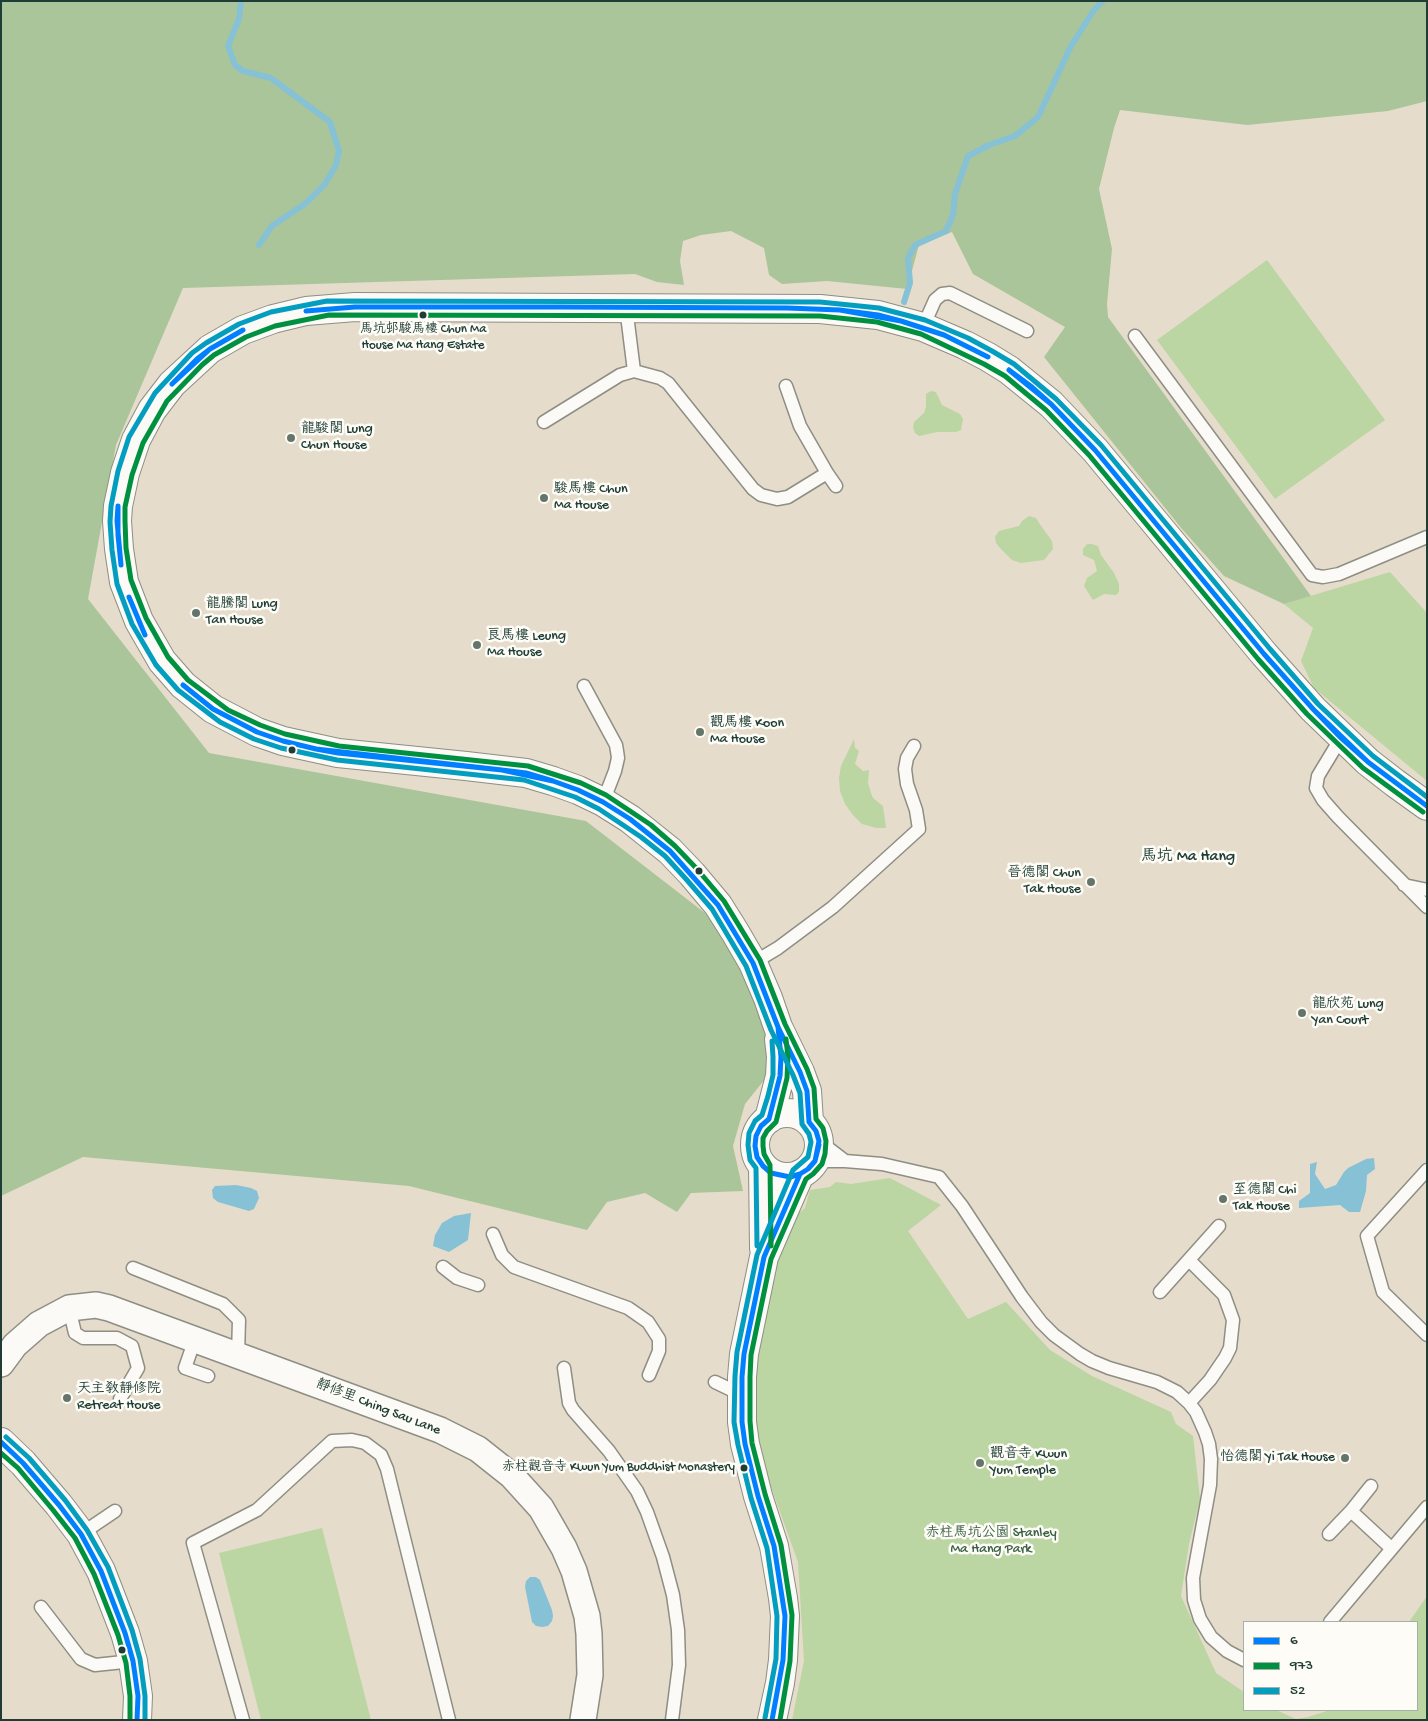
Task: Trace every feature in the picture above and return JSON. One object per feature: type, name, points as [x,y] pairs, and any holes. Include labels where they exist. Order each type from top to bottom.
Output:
[{"type":"street","points":[[772,1720],[783,1660],[783,1598],[774,1546],[758,1496],[745,1444],[742,1395],[744,1354],[764,1257],[811,1150],[807,1091],[778,1027],[753,963],[718,905],[692,874],[670,851],[646,831],[603,802],[578,790],[526,774],[316,750],[282,741],[224,716],[184,685],[162,660],[145,635],[124,582],[119,549],[117,521],[121,488],[136,440],[152,410],[172,384],[210,349],[243,330],[280,317],[328,308],[820,308],[878,316],[923,328],[965,345],[988,357],[1009,370],[1051,404],[1095,450],[1289,683],[1335,747],[1427,806]]},
{"type":"street","points":[[769,1119],[780,1076],[781,1057],[778,1027]]},
{"type":"street","points":[[790,1113],[800,1116],[811,1150],[790,1177],[780,1176],[771,1173],[757,1157],[756,1136],[761,1126],[769,1119],[779,1114],[790,1113]]},
{"type":"street","points":[[763,1166],[764,1257]]},
{"type":"street","name":"靜修里 Ching Sau Lane","points":[[1,1364],[15,1345],[38,1324],[69,1308],[96,1305],[195,1339],[460,1439],[494,1460],[528,1492],[541,1508],[564,1548],[574,1571],[587,1616],[590,1675],[583,1720]]},
{"type":"street","points":[[1,1442],[24,1463],[80,1534],[101,1571],[125,1633],[133,1661],[138,1696],[137,1720]]},
{"type":"lane","points":[[923,328],[935,300],[942,294],[950,293],[1026,331]]},
{"type":"lane","points":[[626,307],[634,371]]},
{"type":"lane","points":[[1135,336],[1312,574],[1323,577],[1339,574],[1427,537]]},
{"type":"lane","points":[[544,422],[620,375],[634,371],[660,378],[668,383],[753,489],[761,495],[777,499],[788,497],[827,473]]},
{"type":"lane","points":[[786,386],[800,426],[836,486]]},
{"type":"lane","points":[[584,686],[617,750],[618,758],[615,770],[603,802]]},
{"type":"lane","points":[[753,963],[778,948],[833,907],[919,829],[905,769],[907,758],[914,746]]},
{"type":"lane","points":[[1335,747],[1318,776],[1316,788],[1323,800],[1338,817],[1404,886],[1427,907]]},
{"type":"lane","points":[[1404,886],[1427,890]]},
{"type":"lane","points":[[811,1150],[845,1161],[882,1164],[939,1177],[962,1206],[1022,1297],[1054,1335],[1092,1361],[1117,1371],[1157,1382],[1177,1392],[1196,1412],[1205,1432],[1211,1459],[1210,1485],[1193,1578],[1194,1600],[1200,1619],[1210,1636],[1227,1651],[1243,1659]]},
{"type":"lane","points":[[811,1150],[845,1161]]},
{"type":"lane","points":[[1427,1170],[1367,1236],[1383,1292],[1427,1335]]},
{"type":"lane","points":[[1160,1292],[1219,1226]]},
{"type":"lane","points":[[494,1234],[502,1255],[514,1268],[628,1308],[648,1322],[659,1339],[659,1351],[649,1374]]},
{"type":"lane","points":[[1189,1260],[1224,1295],[1232,1320],[1230,1348],[1225,1358],[1210,1380],[1189,1404]]},
{"type":"lane","points":[[443,1267],[457,1278],[478,1285]]},
{"type":"lane","points":[[133,1268],[223,1304],[239,1320],[238,1355]]},
{"type":"lane","points":[[69,1308],[75,1333],[83,1338],[116,1338],[132,1346],[138,1368],[120,1399]]},
{"type":"lane","points":[[195,1339],[185,1368],[208,1376]]},
{"type":"lane","points":[[564,1368],[569,1403],[579,1418],[609,1451],[633,1485],[647,1512],[663,1557],[673,1595],[678,1630],[679,1665],[672,1720]]},
{"type":"lane","points":[[715,1382],[742,1395]]},
{"type":"lane","points":[[243,1720],[193,1544],[257,1510],[332,1441],[352,1440],[365,1443],[381,1455],[387,1469],[449,1720]]},
{"type":"lane","points":[[1329,1534],[1371,1486]]},
{"type":"lane","points":[[1331,1621],[1427,1507]]},
{"type":"lane","points":[[80,1534],[115,1511]]},
{"type":"lane","points":[[1351,1511],[1391,1548]]},
{"type":"lane","points":[[41,1607],[81,1659],[95,1665],[133,1661]]},
{"type":"green space","points":[[1,1],[1427,1],[1427,101],[1388,111],[1247,125],[1120,110],[1099,189],[1112,249],[1107,304],[1108,317],[1311,596],[1284,604],[1224,576],[1182,529],[1044,357],[1065,327],[973,274],[952,232],[919,245],[907,289],[827,281],[782,284],[769,275],[764,248],[731,231],[701,235],[683,241],[680,261],[684,285],[657,282],[635,274],[183,288],[116,445],[88,599],[209,753],[586,821],[723,927],[777,1042],[769,1074],[745,1104],[733,1146],[743,1191],[691,1193],[677,1212],[645,1193],[607,1202],[587,1230],[409,1186],[83,1157],[1,1196]]},
{"type":"green space","points":[[1267,260],[1385,420],[1275,499],[1157,340]]},
{"type":"green space","points":[[931,391],[936,392],[942,405],[960,414],[963,419],[961,430],[919,436],[915,433],[913,428],[914,422],[924,413],[926,394]]},
{"type":"green space","points":[[1029,516],[1036,518],[1052,541],[1053,549],[1044,560],[1021,563],[1012,560],[1000,548],[996,543],[995,537],[999,531],[1019,526]]},
{"type":"green space","points":[[1087,544],[1098,546],[1101,555],[1114,573],[1119,584],[1119,592],[1116,595],[1104,594],[1093,600],[1084,586],[1087,578],[1097,571],[1094,560],[1083,555],[1083,549]]},
{"type":"green space","points":[[1390,572],[1427,613],[1427,781],[1314,688],[1301,661],[1313,628],[1284,604]]},
{"type":"green space","points":[[854,739],[855,748],[859,751],[855,764],[863,771],[869,770],[868,783],[873,798],[883,806],[886,828],[876,828],[862,824],[845,804],[840,791],[839,778],[841,766]]},
{"type":"green space","name":"赤柱馬坑公園 Stanley Ma Hang Park","points":[[890,1178],[941,1205],[908,1231],[968,1319],[1006,1302],[1050,1350],[1092,1376],[1171,1412],[1176,1424],[1193,1436],[1200,1499],[1189,1544],[1181,1596],[1216,1673],[1243,1691],[1243,1711],[1278,1711],[1296,1719],[1327,1711],[1418,1711],[1418,1621],[1410,1621],[1427,1596],[1427,1720],[792,1720],[804,1661],[798,1562],[752,1434],[758,1313],[788,1222],[805,1208],[810,1190],[830,1187],[836,1182],[851,1184]]},
{"type":"green space","points":[[322,1528],[371,1720],[261,1720],[219,1553]]},
{"type":"water","points":[[1374,1158],[1375,1169],[1367,1175],[1366,1191],[1360,1212],[1349,1212],[1340,1205],[1299,1208],[1299,1201],[1310,1193],[1310,1164],[1317,1162],[1315,1174],[1325,1189],[1336,1185],[1348,1168],[1366,1159]]},
{"type":"water","points":[[236,1185],[257,1191],[259,1198],[254,1209],[249,1211],[218,1202],[213,1198],[212,1190],[215,1186]]},
{"type":"water","points":[[471,1213],[468,1240],[449,1252],[433,1246],[435,1235],[442,1223],[454,1216]]},
{"type":"water","points":[[530,1577],[536,1577],[540,1580],[552,1610],[552,1621],[548,1626],[536,1626],[532,1622],[525,1587],[526,1581]]},
{"type":"waterway","points":[[241,1],[239,19],[228,46],[235,65],[243,71],[271,78],[330,122],[339,151],[336,165],[325,184],[306,203],[272,226],[259,245]]},
{"type":"waterway","points":[[904,302],[910,283],[908,258],[915,245],[946,231],[953,215],[955,194],[968,156],[989,145],[1015,136],[1038,117],[1071,46],[1094,10],[1103,1]]},
{"type":"transit line","name":"52","points":[[765,1718],[776,1659],[777,1616],[767,1548],[751,1498],[738,1445],[734,1422],[735,1376],[737,1352],[757,1255],[793,1170],[808,1157],[811,1142],[809,1134],[802,1124],[800,1093],[771,1030],[746,966],[712,909],[665,856],[641,837],[599,809],[575,797],[524,780],[337,760],[281,748],[254,739],[220,722],[178,690],[156,665],[132,624],[117,584],[112,550],[111,506],[118,471],[129,437],[155,393],[192,353],[239,324],[271,312],[327,301],[820,302],[879,308],[925,320],[968,338],[1014,364],[1056,399],[1101,445],[1318,704],[1373,756],[1427,797]]},
{"type":"transit line","name":"6","points":[[306,311],[355,307]]},
{"type":"transit line","name":"6","points":[[306,311],[355,307]]},
{"type":"transit line","name":"6","points":[[355,307],[560,307]]},
{"type":"transit line","name":"6","points":[[560,307],[787,308]]},
{"type":"transit line","name":"6","points":[[560,307],[787,308]]},
{"type":"transit line","name":"6","points":[[787,308],[840,310]]},
{"type":"transit line","name":"6","points":[[787,308],[840,310]]},
{"type":"transit line","name":"6","points":[[840,310],[878,315],[901,321]]},
{"type":"transit line","name":"6","points":[[840,310],[901,321]]},
{"type":"transit line","name":"973","points":[[780,1720],[790,1661],[792,1615],[781,1545],[752,1443],[750,1421],[751,1355],[771,1259],[806,1179],[822,1164],[826,1141],[823,1128],[816,1119],[814,1088],[785,1024],[760,960],[724,901],[697,869],[651,825],[606,795],[581,783],[528,766],[339,746],[285,734],[228,710],[188,680],[168,657],[146,618],[131,580],[126,548],[125,507],[132,475],[143,443],[167,401],[214,355],[246,337],[275,326],[329,315],[820,316],[877,322],[921,334],[1005,376],[1046,410],[1089,455],[1258,659],[1307,714],[1363,768],[1423,812]]},
{"type":"transit line","name":"6","points":[[901,321],[944,335]]},
{"type":"transit line","name":"6","points":[[901,321],[944,335]]},
{"type":"transit line","name":"6","points":[[210,349],[243,330]]},
{"type":"transit line","name":"6","points":[[210,349],[243,330]]},
{"type":"transit line","name":"6","points":[[944,335],[988,357]]},
{"type":"transit line","name":"6","points":[[944,335],[988,357]]},
{"type":"transit line","name":"6","points":[[172,384],[210,349]]},
{"type":"transit line","name":"6","points":[[172,384],[210,349]]},
{"type":"transit line","name":"6","points":[[1009,370],[1051,404]]},
{"type":"transit line","name":"6","points":[[1009,370],[1051,404]]},
{"type":"transit line","name":"6","points":[[1051,404],[1095,450]]},
{"type":"transit line","name":"6","points":[[1051,404],[1095,450]]},
{"type":"transit line","name":"6","points":[[1095,450],[1264,654]]},
{"type":"transit line","name":"6","points":[[118,506],[121,565]]},
{"type":"transit line","name":"6","points":[[118,506],[117,521],[121,565]]},
{"type":"transit line","name":"6","points":[[129,597],[145,635]]},
{"type":"transit line","name":"6","points":[[129,597],[145,635]]},
{"type":"transit line","name":"6","points":[[1264,654],[1313,709]]},
{"type":"transit line","name":"6","points":[[1264,654],[1313,709]]},
{"type":"transit line","name":"6","points":[[183,685],[213,709]]},
{"type":"transit line","name":"6","points":[[183,685],[213,709]]},
{"type":"transit line","name":"6","points":[[213,709],[257,732]]},
{"type":"transit line","name":"6","points":[[213,709],[257,732]]},
{"type":"transit line","name":"6","points":[[1313,709],[1368,762]]},
{"type":"transit line","name":"6","points":[[1313,709],[1368,762]]},
{"type":"transit line","name":"6","points":[[257,732],[316,749]]},
{"type":"transit line","name":"6","points":[[316,749],[502,770]]},
{"type":"transit line","name":"6","points":[[316,749],[338,753],[502,770]]},
{"type":"transit line","name":"6","points":[[1368,762],[1427,806]]},
{"type":"transit line","name":"6","points":[[502,770],[526,773],[553,781]]},
{"type":"transit line","name":"6","points":[[502,770],[553,781]]},
{"type":"transit line","name":"6","points":[[553,781],[603,802],[630,819]]},
{"type":"transit line","name":"6","points":[[630,819],[670,851]]},
{"type":"transit line","name":"6","points":[[630,819],[670,851]]},
{"type":"transit line","name":"6","points":[[670,851],[718,905]]},
{"type":"transit line","name":"6","points":[[718,905],[753,963]]},
{"type":"transit line","name":"6","points":[[718,905],[753,963]]},
{"type":"transit line","name":"6","points":[[753,963],[778,1027]]},
{"type":"transit line","name":"6","points":[[778,1027],[807,1091],[809,1122],[816,1131],[819,1141],[815,1161],[808,1169],[790,1177],[771,1173],[763,1166],[757,1157],[755,1146],[756,1136],[761,1126],[769,1119],[780,1076],[781,1057],[778,1027]]},
{"type":"transit line","name":"973","points":[[771,1246],[770,1165],[764,1154],[763,1138],[776,1122],[787,1078],[788,1057],[786,1039]]},
{"type":"transit line","name":"52","points":[[757,1246],[756,1168],[750,1160],[748,1145],[749,1133],[755,1121],[762,1115],[773,1075],[772,1041]]},
{"type":"transit line","name":"6","points":[[772,1720],[783,1660],[785,1616],[774,1546],[758,1496],[745,1444],[742,1422],[742,1377],[744,1354],[764,1257],[800,1174],[815,1161],[819,1145]]},
{"type":"transit line","name":"52","points":[[6,1437],[29,1458],[65,1500],[87,1530],[108,1567],[132,1630],[140,1659],[145,1696],[145,1720]]},
{"type":"transit line","name":"6","points":[[1,1442],[23,1463],[59,1505],[81,1534],[101,1571],[125,1633],[133,1661],[138,1696],[137,1720]]},
{"type":"transit line","name":"973","points":[[1,1453],[18,1468],[75,1538],[94,1574],[118,1635],[126,1663],[130,1696],[130,1720]]},
{"type":"place","name":"馬坑邨駿馬樓 Chun Ma House Ma Hang Estate","points":[[423,315]]},
{"type":"place","name":"龍駿閣 Lung Chun House","points":[[291,438]]},
{"type":"place","name":"駿馬樓 Chun Ma House","points":[[544,498]]},
{"type":"place","name":"龍騰閣 Lung Tan House","points":[[196,613]]},
{"type":"place","name":"良馬樓 Leung Ma House","points":[[477,645]]},
{"type":"place","name":"觀馬樓 Koon Ma House","points":[[700,732]]},
{"type":"place","name":"晉德閣 Chun Tak House","points":[[1091,882]]},
{"type":"place","name":"龍欣苑 Lung Yan Court","points":[[1302,1013]]},
{"type":"place","name":"至德閣 Chi Tak House","points":[[1223,1199]]},
{"type":"place","name":"天主教靜修院 Retreat House","points":[[67,1398]]},
{"type":"place","name":"怡德閣 Yi Tak House","points":[[1345,1458]]},
{"type":"place","name":"觀音寺 Kwun Yum Temple","points":[[980,1463]]},
{"type":"place","name":"赤柱觀音寺 Kwun Yum Buddhist Monastery","points":[[744,1468]]},
{"type":"district","name":"馬坑 Ma Hang","points":[[1188,858]]}]
